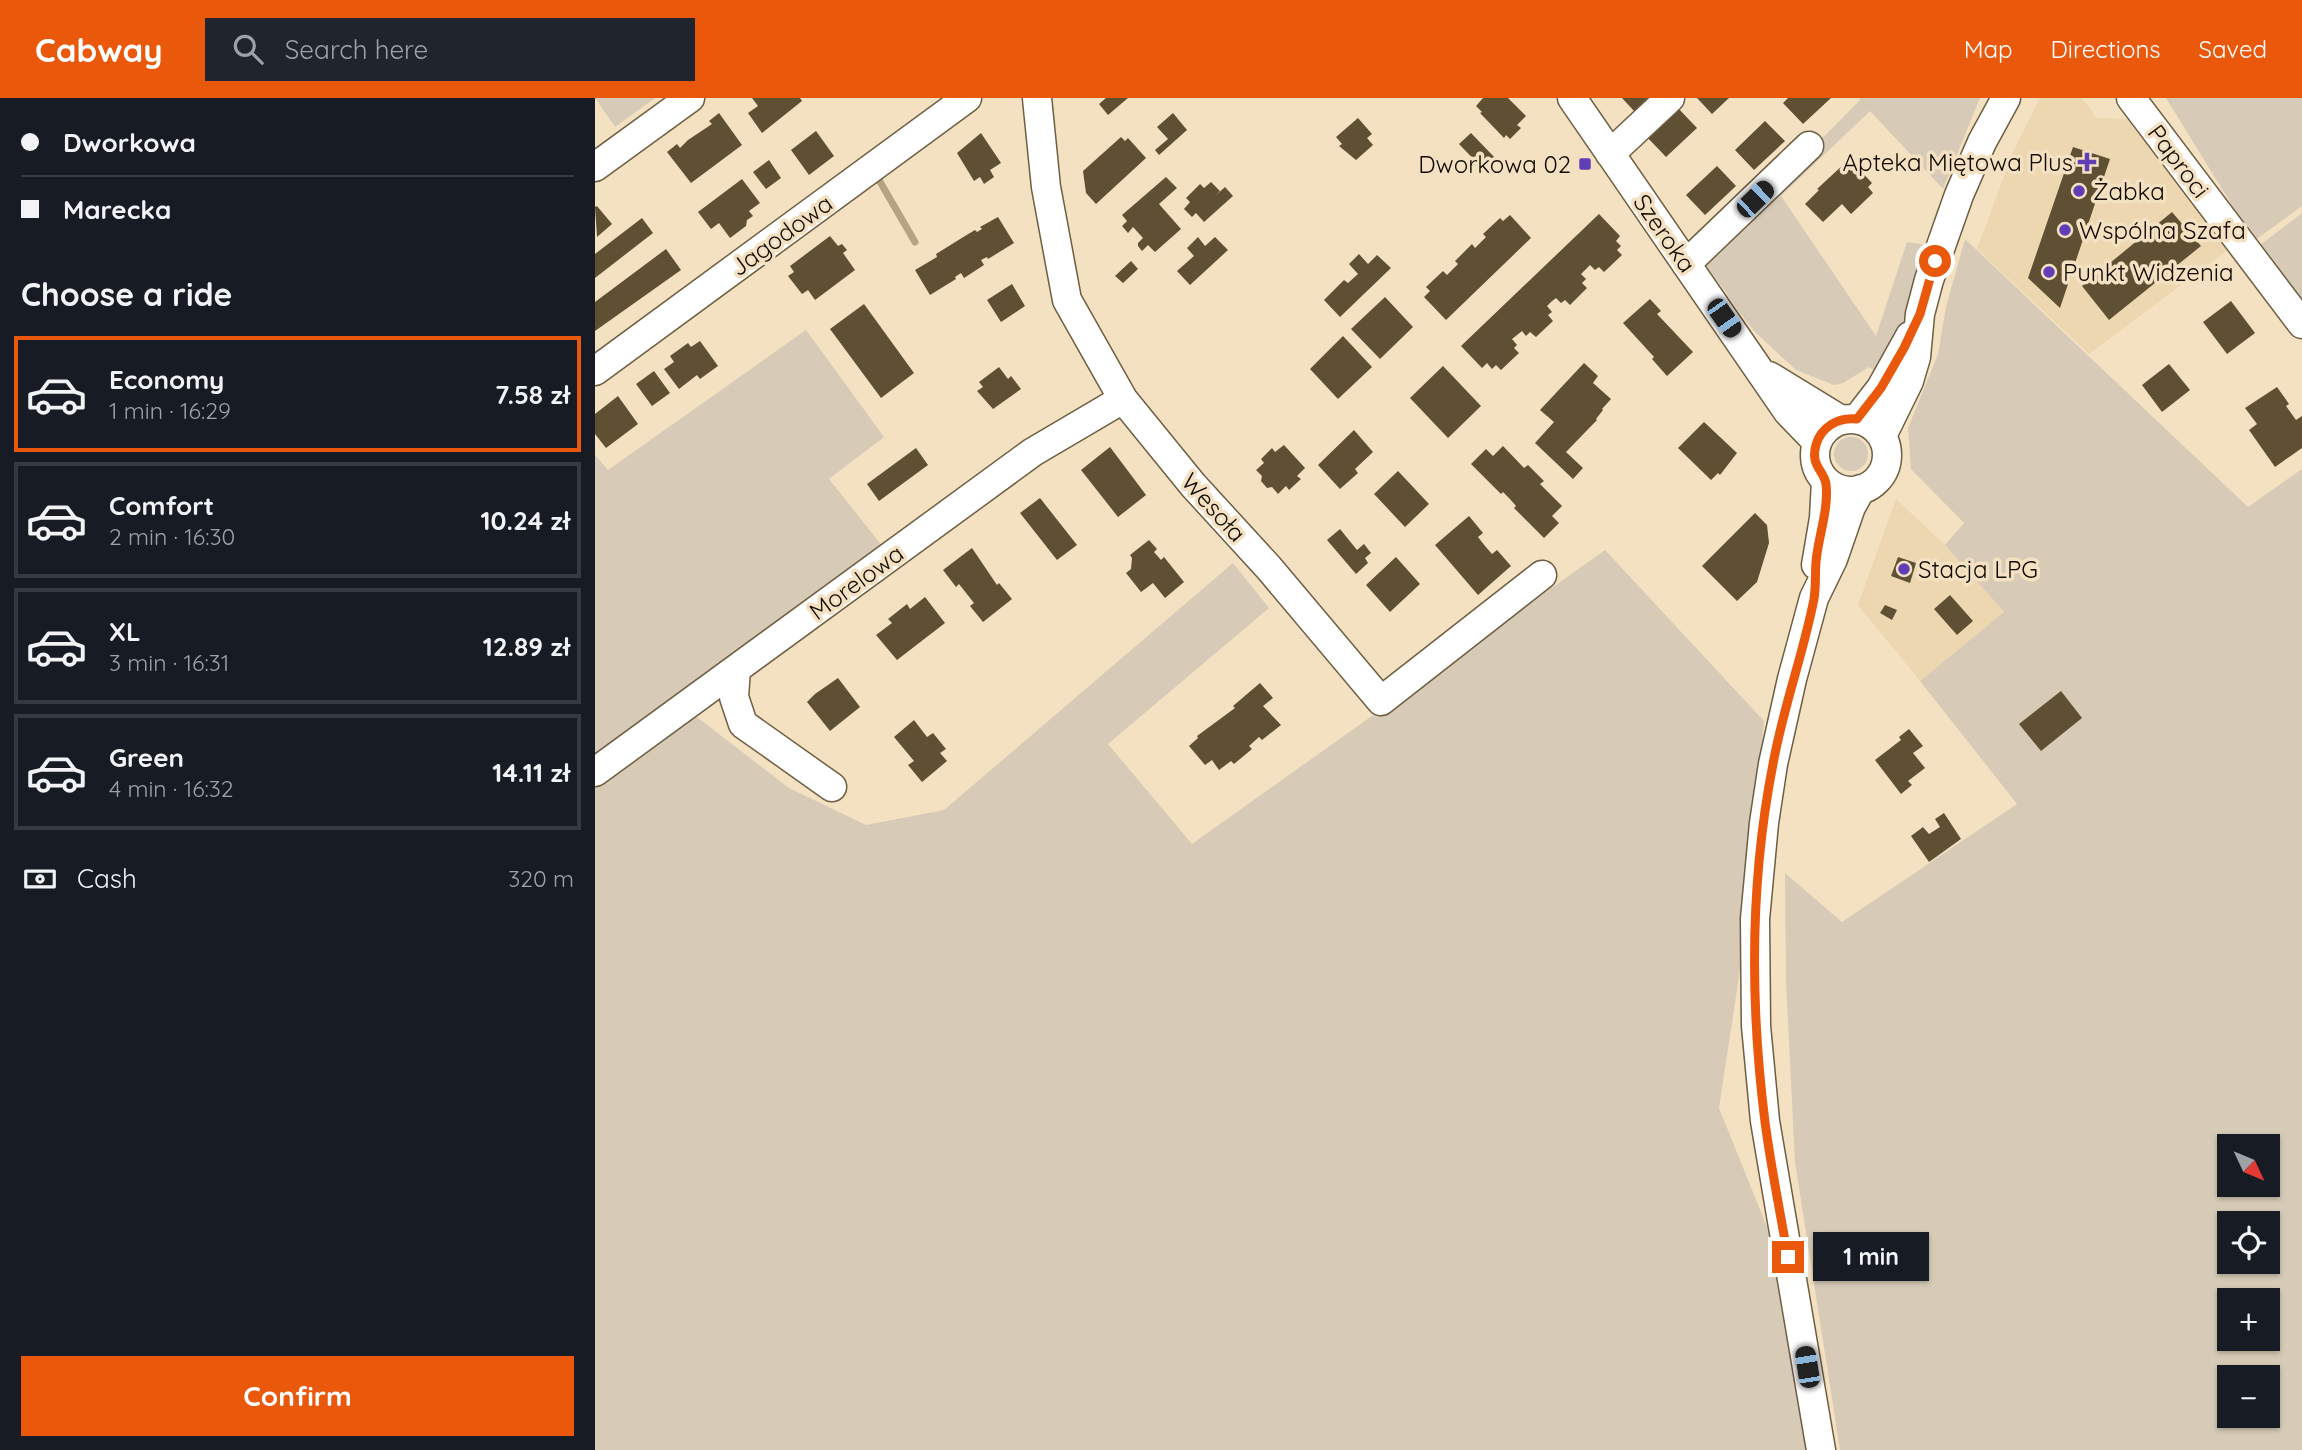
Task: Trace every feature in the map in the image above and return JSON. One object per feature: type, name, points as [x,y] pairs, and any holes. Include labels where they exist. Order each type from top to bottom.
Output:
[{"type":"street","points":[[595,167],[690,98]]},
{"type":"street","name":"Jagodowa","points":[[595,371],[967,98]]},
{"type":"street","name":"Wesoła","points":[[1037,98],[1046,187],[1067,300],[1123,399],[1193,485],[1269,568],[1381,701],[1542,575]]},
{"type":"street","name":"Szeroka","points":[[1572,98],[1788,412],[1817,442]]},
{"type":"street","points":[[1610,154],[1670,98]]},
{"type":"street","points":[[1882,436],[1909,381],[1916,357],[1920,314],[1929,280],[1959,195],[1982,142],[2006,98]]},
{"type":"street","name":"Paproci","points":[[2131,98],[2302,324]]},
{"type":"street","points":[[1686,264],[1809,146]]},
{"type":"street","points":[[1849,420],[1881,388],[1920,314]]},
{"type":"street","name":"Szeroka","points":[[1758,368],[1849,420]]},
{"type":"street","name":"Morelowa","points":[[595,772],[1033,452],[1123,399]]},
{"type":"street","points":[[1814,598],[1833,559],[1851,507],[1861,489],[1878,477],[1884,468],[1886,457],[1882,436],[1867,422],[1849,420],[1826,428],[1815,450],[1817,467],[1826,481],[1842,489],[1861,489]]},
{"type":"street","points":[[1821,1450],[1765,1121],[1756,1026],[1755,919],[1764,823],[1773,764],[1814,598],[1826,481]]},
{"type":"street","points":[[736,669],[734,697],[743,724],[832,787]]},
{"type":"shaded area","points":[[595,98],[655,98],[615,127]]},
{"type":"shaded area","points":[[1859,98],[1980,98],[1943,189],[1870,111],[1781,196],[1876,336],[1907,242],[1927,245],[1901,331],[1881,375],[1869,367],[1843,383],[1834,385],[1796,370],[1754,331],[1702,260],[1860,100]]},
{"type":"shaded area","points":[[2040,98],[2082,98],[2097,118],[2130,119],[2229,249],[2089,354],[1977,249],[2013,152]]},
{"type":"shaded area","points":[[2166,98],[2302,98],[2302,206],[2254,241]]},
{"type":"shaded area","points":[[2302,213],[2302,307],[2256,248]]},
{"type":"shaded area","points":[[1965,239],[2248,507],[2302,469],[2302,1450],[1840,1450],[1795,1162],[1786,981],[1785,873],[1842,922],[2017,804],[1920,681],[2004,612],[1945,545],[1964,523],[1911,469],[1908,428],[1938,354],[1946,307]]},
{"type":"shaded area","points":[[806,330],[884,437],[829,479],[891,557],[689,711],[789,788],[866,825],[944,810],[1233,563],[1269,608],[1108,744],[1192,844],[1605,550],[1764,721],[1743,950],[1719,1108],[1767,1227],[1807,1450],[595,1450],[595,455],[608,470]]},
{"type":"shaded area","points":[[1851,437],[1863,442],[1868,454],[1863,466],[1851,471],[1839,466],[1834,454],[1839,442]]},
{"type":"shaded area","points":[[1896,499],[1945,545],[2004,612],[1920,681],[1858,605]]},
{"type":"building","points":[[752,98],[800,98],[802,101],[762,133],[748,113],[758,106]]},
{"type":"building","points":[[1106,98],[1128,98],[1108,115],[1099,104]]},
{"type":"building","points":[[1483,98],[1508,98],[1526,116],[1517,125],[1521,128],[1510,139],[1506,135],[1504,138],[1480,113],[1482,112],[1476,106]]},
{"type":"building","points":[[1622,98],[1648,98],[1634,111]]},
{"type":"building","points":[[1697,98],[1729,98],[1712,114]]},
{"type":"building","points":[[1788,98],[1831,98],[1803,124],[1783,103]]},
{"type":"building","points":[[1677,107],[1697,128],[1666,157],[1646,136]]},
{"type":"building","points":[[719,113],[742,145],[691,183],[667,152],[677,144],[680,148],[712,124],[709,121]]},
{"type":"building","points":[[1173,113],[1187,130],[1159,155],[1155,150],[1168,139],[1157,127]]},
{"type":"building","points":[[1358,118],[1372,134],[1367,138],[1373,145],[1356,160],[1339,146],[1342,144],[1336,137]]},
{"type":"building","points":[[1765,121],[1785,141],[1754,170],[1735,150]]},
{"type":"building","points":[[816,131],[834,156],[809,175],[791,150]]},
{"type":"building","points":[[981,133],[1001,163],[990,170],[994,177],[984,184],[980,177],[974,181],[957,153]]},
{"type":"building","points":[[1471,133],[1498,161],[1486,172],[1459,144]]},
{"type":"building","points":[[1121,137],[1125,141],[1128,138],[1146,158],[1096,204],[1086,193],[1083,171]]},
{"type":"building","points":[[2073,147],[2110,159],[2060,308],[2028,278]]},
{"type":"building","points":[[769,160],[781,178],[766,189],[753,172]]},
{"type":"building","points":[[1844,164],[1851,171],[1856,166],[1872,183],[1868,187],[1873,193],[1851,214],[1842,204],[1823,222],[1805,204]]},
{"type":"building","points":[[1717,166],[1736,186],[1705,215],[1686,195]]},
{"type":"building","points":[[1166,177],[1177,188],[1159,204],[1181,229],[1155,252],[1148,245],[1142,251],[1138,243],[1143,238],[1133,227],[1128,233],[1122,226],[1127,221],[1122,215]]},
{"type":"building","points":[[742,179],[760,203],[749,211],[753,216],[747,220],[746,226],[730,238],[719,223],[711,229],[698,212]]},
{"type":"building","points":[[1211,182],[1220,191],[1215,196],[1225,187],[1233,196],[1204,222],[1196,213],[1192,217],[1184,209],[1190,202],[1186,198],[1200,184],[1204,188]]},
{"type":"building","points":[[597,206],[612,224],[597,237],[595,207]]},
{"type":"building","points":[[2172,212],[2201,246],[2109,320],[2082,286]]},
{"type":"building","points":[[1599,214],[1620,236],[1616,241],[1621,246],[1617,250],[1622,255],[1604,272],[1599,267],[1595,270],[1590,265],[1581,274],[1586,279],[1582,283],[1587,288],[1570,305],[1565,300],[1561,303],[1556,298],[1551,302],[1547,306],[1552,312],[1548,315],[1553,321],[1536,337],[1530,332],[1526,336],[1522,331],[1512,339],[1517,345],[1514,348],[1519,353],[1501,370],[1496,365],[1492,369],[1487,363],[1482,368],[1461,346]]},
{"type":"building","points":[[1510,215],[1531,238],[1446,320],[1424,297],[1430,291],[1426,287],[1443,271],[1447,275],[1458,264],[1455,261],[1472,244],[1475,248],[1486,237],[1483,234],[1500,218],[1503,221]]},
{"type":"building","points":[[998,217],[1014,243],[988,259],[987,257],[981,260],[984,265],[964,278],[961,273],[930,295],[915,270],[937,257],[936,254],[975,230],[977,232],[982,229],[980,227]]},
{"type":"building","points":[[642,218],[653,233],[595,278],[595,254]]},
{"type":"building","points":[[830,236],[838,246],[842,244],[847,250],[843,253],[855,270],[815,300],[808,290],[802,294],[788,276],[794,272],[790,266]]},
{"type":"building","points":[[1198,237],[1205,246],[1215,237],[1228,250],[1190,285],[1177,271],[1194,256],[1187,248]]},
{"type":"building","points":[[666,249],[681,270],[595,331],[595,302]]},
{"type":"building","points":[[1359,254],[1368,264],[1377,255],[1391,268],[1340,317],[1324,300],[1344,280],[1348,283],[1358,274],[1349,264]]},
{"type":"building","points":[[1131,261],[1138,269],[1123,283],[1115,276]]},
{"type":"building","points":[[1012,284],[1025,306],[1001,322],[987,300]]},
{"type":"building","points":[[1385,297],[1413,327],[1380,359],[1351,329]]},
{"type":"building","points":[[1650,299],[1661,311],[1657,314],[1693,352],[1667,376],[1652,359],[1654,357],[1623,323]]},
{"type":"building","points":[[2231,301],[2255,333],[2227,354],[2203,322]]},
{"type":"building","points":[[864,304],[914,373],[881,398],[830,329]]},
{"type":"building","points":[[1343,336],[1372,367],[1338,399],[1310,369]]},
{"type":"building","points":[[700,341],[718,366],[700,379],[697,375],[679,389],[664,369],[674,362],[670,356],[688,343],[691,347]]},
{"type":"building","points":[[1584,363],[1598,376],[1593,383],[1611,399],[1597,420],[1566,452],[1583,468],[1573,479],[1535,443],[1554,422],[1540,410]]},
{"type":"building","points":[[2169,364],[2190,390],[2162,412],[2142,385]]},
{"type":"building","points":[[1443,366],[1481,406],[1448,438],[1410,398]]},
{"type":"building","points":[[999,367],[1008,379],[1011,376],[1021,389],[993,409],[977,391],[983,387],[979,382]]},
{"type":"building","points":[[654,371],[670,393],[652,406],[636,384]]},
{"type":"building","points":[[2277,387],[2296,420],[2302,416],[2302,448],[2275,467],[2249,430],[2257,424],[2245,408]]},
{"type":"building","points":[[618,396],[638,424],[606,448],[595,434],[595,414]]},
{"type":"building","points":[[1704,422],[1737,453],[1720,475],[1718,473],[1711,480],[1678,448]]},
{"type":"building","points":[[1354,430],[1373,452],[1355,469],[1358,473],[1340,489],[1318,465]]},
{"type":"building","points":[[1284,445],[1305,468],[1297,476],[1301,479],[1289,490],[1286,486],[1278,494],[1272,487],[1267,488],[1256,470],[1264,463],[1261,459],[1272,448],[1275,452]]},
{"type":"building","points":[[1503,446],[1524,468],[1528,465],[1544,481],[1540,484],[1562,506],[1552,516],[1559,523],[1544,538],[1514,508],[1516,506],[1510,499],[1503,492],[1501,494],[1471,464],[1486,449],[1493,456]]},
{"type":"building","points":[[1110,447],[1146,495],[1118,517],[1081,470]]},
{"type":"building","points":[[916,448],[928,465],[879,501],[867,484]]},
{"type":"building","points":[[1398,471],[1429,504],[1405,527],[1374,494]]},
{"type":"building","points":[[1040,498],[1077,545],[1057,560],[1020,513]]},
{"type":"building","points":[[1755,513],[1767,525],[1769,543],[1757,582],[1737,601],[1702,566]]},
{"type":"building","points":[[1469,516],[1483,533],[1478,537],[1485,546],[1492,554],[1497,550],[1511,566],[1478,595],[1435,545]]},
{"type":"building","points":[[1340,529],[1357,550],[1364,544],[1371,553],[1365,558],[1368,563],[1356,574],[1327,540]]},
{"type":"building","points":[[1149,540],[1157,549],[1154,552],[1161,560],[1164,557],[1184,582],[1165,598],[1153,583],[1141,592],[1126,573],[1131,569],[1130,555]]},
{"type":"building","points":[[972,548],[997,585],[999,583],[1012,599],[983,622],[970,606],[974,603],[959,584],[956,587],[943,570]]},
{"type":"building","points":[[1396,557],[1420,584],[1390,612],[1366,585]]},
{"type":"building","points":[[1898,557],[1916,563],[1910,583],[1891,576]]},
{"type":"building","points":[[1950,595],[1973,621],[1957,635],[1934,609]]},
{"type":"building","points":[[925,597],[945,623],[897,660],[876,635],[892,623],[888,619],[907,604],[910,609]]},
{"type":"building","points":[[1885,605],[1897,610],[1892,620],[1880,613]]},
{"type":"building","points":[[838,678],[860,707],[830,731],[807,702]]},
{"type":"building","points":[[1260,683],[1273,698],[1263,706],[1281,725],[1262,740],[1259,737],[1249,746],[1252,749],[1234,764],[1231,761],[1219,770],[1212,760],[1205,765],[1189,746],[1197,736],[1235,708],[1233,706]]},
{"type":"building","points":[[2061,691],[2082,718],[2041,751],[2019,724]]},
{"type":"building","points":[[914,720],[927,737],[933,733],[946,749],[940,753],[947,761],[922,782],[908,765],[914,761],[894,737]]},
{"type":"building","points":[[1909,729],[1923,746],[1913,753],[1925,768],[1908,781],[1912,785],[1901,794],[1875,760],[1901,740],[1899,737]]},
{"type":"building","points":[[1944,813],[1961,839],[1929,862],[1911,836],[1923,827],[1929,834],[1940,827],[1935,819]]},
{"type":"waterway","points":[[879,180],[915,242]]},
{"type":"place","name":"Apteka Miętowa Plus","points":[[2087,162]]},
{"type":"place","name":"Dworkowa 02","points":[[1585,164]]},
{"type":"place","name":"Żabka","points":[[2079,191]]},
{"type":"place","name":"Wspólna Szafa","points":[[2065,230]]},
{"type":"place","name":"Punkt Widzenia","points":[[2049,272]]},
{"type":"place","name":"Stacja LPG","points":[[1904,569]]},
{"type":"route","points":[[1788,1257],[1765,1121],[1756,1026],[1755,919],[1764,823],[1773,764],[1792,678],[1814,598],[1826,481],[1817,467],[1815,450],[1826,428],[1841,420],[1857,419],[1881,388],[1920,314],[1935,261]]}]
